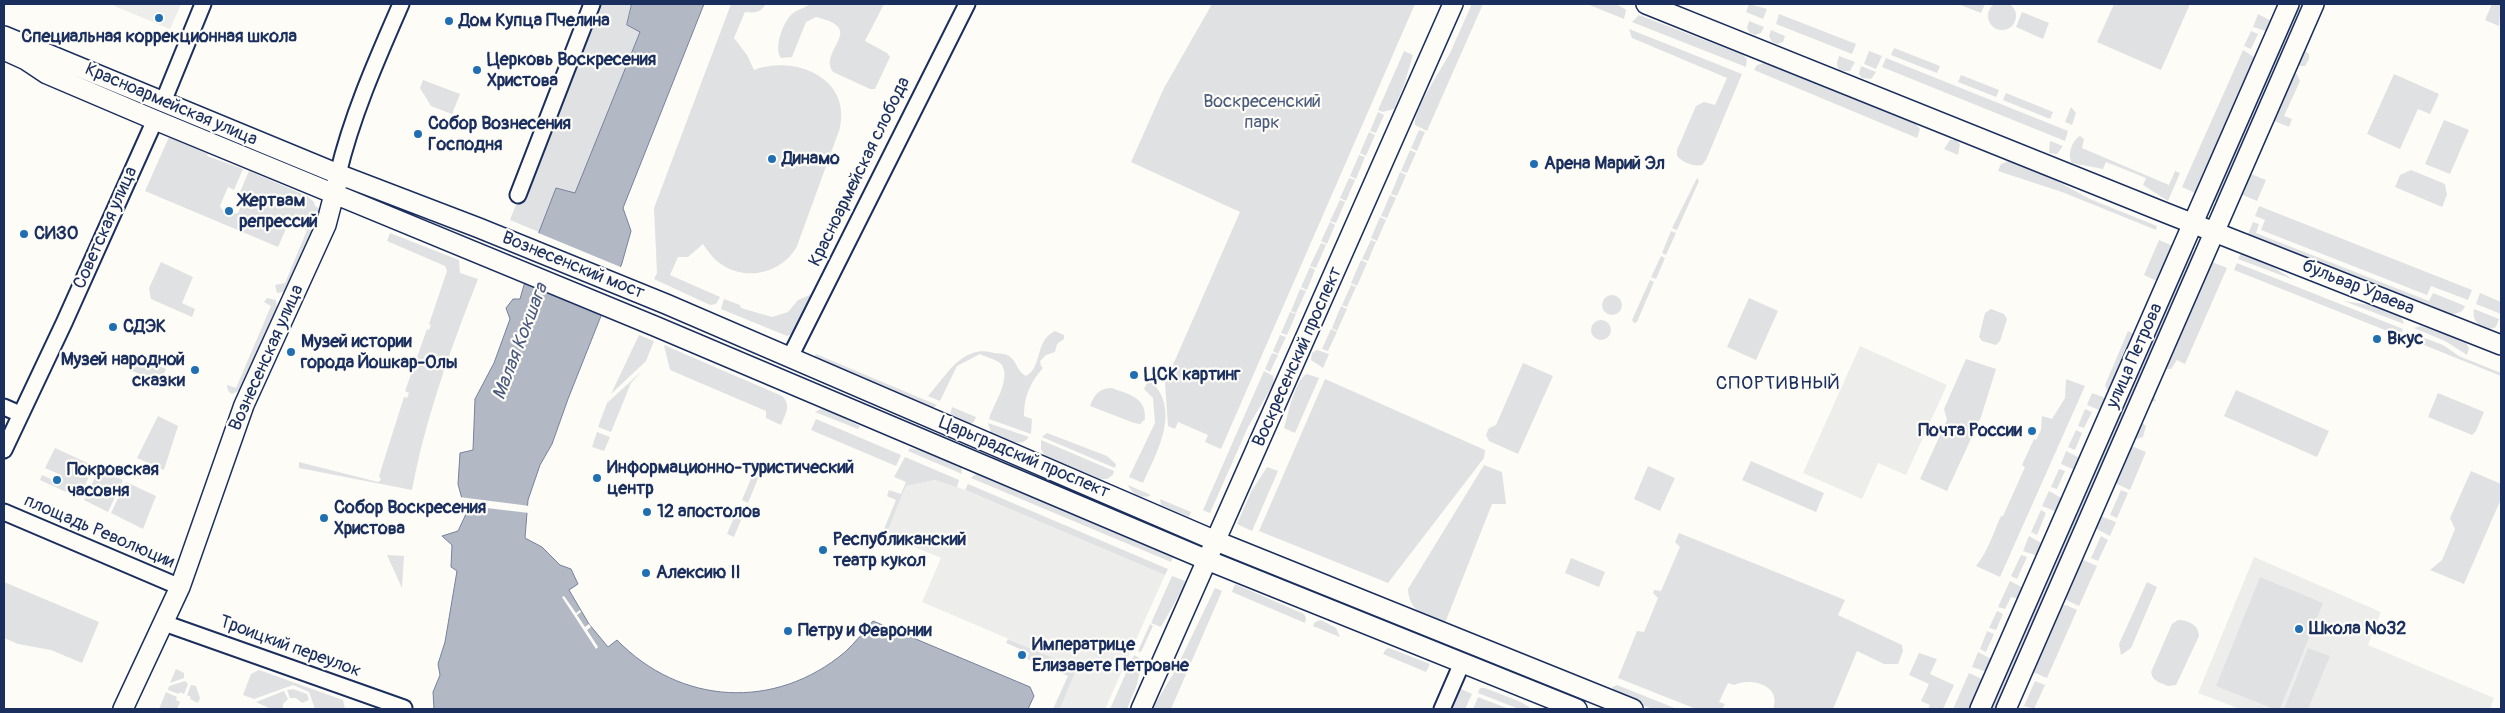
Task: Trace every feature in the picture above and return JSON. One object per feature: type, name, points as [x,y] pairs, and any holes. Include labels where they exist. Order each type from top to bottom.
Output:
[{"type":"main road","name":"Воскресенский проспект","points":[[1141,709],[1453,4]]},
{"type":"main road","name":"бульвар Ураева","points":[[1646,4],[2501,345]]},
{"type":"main road","name":"улица Петрова","points":[[1980,709],[2290,4]]},
{"type":"main road","name":"улица Петрова","points":[[2006,709],[2314,4]]},
{"type":"main road","name":"Красноармейская улица","points":[[4,36],[338,174]]},
{"type":"main road","name":"Красноармейская улица","points":[[4,50],[26,60],[47,74],[334,194]]},
{"type":"main road","name":"Советская улица","points":[[155,120],[163,102]]},
{"type":"main road","name":"Вознесенская улица","points":[[123,709],[180,587],[244,405],[326,225],[338,174]]},
{"type":"main road","name":"Вознесенский мост","points":[[338,174],[479,228],[666,304]]},
{"type":"main road","name":"Вознесенский мост","points":[[334,194],[657,326]]},
{"type":"main road","name":"Царьградский проспект","points":[[666,304],[1216,541],[1633,709]]},
{"type":"main road","name":"Царьградский проспект","points":[[657,326],[1208,560],[1577,709]]},
{"type":"street","name":"Советская улица","points":[[163,102],[204,4]]},
{"type":"street","name":"Вознесенская улица","points":[[338,174],[376,61],[401,4]]},
{"type":"street","points":[[518,195],[529,162],[592,4]]},
{"type":"street","name":"Красноармейская слобода","points":[[790,357],[967,4]]},
{"type":"street","name":"Советская улица","points":[[4,450],[64,323],[155,120]]},
{"type":"street","points":[[4,407],[20,414]]},
{"type":"street","name":"площадь Революции","points":[[4,512],[180,587]]},
{"type":"street","name":"Троицкий переулок","points":[[164,622],[404,708]]},
{"type":"street","points":[[1442,709],[1462,663]]},
{"type":"shaded area","name":"Специальная коррекционная школа","points":[[115,4],[181,4],[170,29],[114,6]]},
{"type":"shaded area","points":[[1860,346],[1947,385],[1906,475],[1878,463],[1862,499],[1803,473]]},
{"type":"shaded area","points":[[935,480],[948,483],[1165,575],[1105,709],[1060,709],[1077,668],[922,602],[941,558],[886,535],[906,486]]},
{"type":"shaded area","name":"Школа №32","points":[[2254,557],[2381,612],[2368,645],[2494,698],[2490,709],[2240,709],[2198,693]]},
{"type":"green space","points":[[2002,2],[2012,6],[2016,16],[2012,26],[2002,30],[1992,26],[1988,16],[1992,6]]},
{"type":"green space","points":[[594,4],[632,4],[627,25],[640,31],[575,194],[556,188],[539,232],[510,220]]},
{"type":"green space","name":"Динамо","points":[[731,4],[766,4],[757,12],[745,12],[734,38],[747,55],[754,70],[770,66],[786,66],[802,68],[816,74],[828,83],[837,95],[841,110],[840,128],[797,246],[783,263],[763,272],[741,273],[731,270],[718,262],[703,244],[688,257],[678,257],[670,275],[720,297],[716,304],[710,305],[654,279],[657,273],[654,208]]},
{"type":"green space","points":[[809,4],[884,4],[865,41],[887,53],[890,57],[875,89],[870,89],[833,72],[830,60],[840,36],[840,31],[834,23],[828,20],[816,17],[806,22],[792,57],[781,58],[778,47],[786,22],[792,14]]},
{"type":"green space","name":"Воскресенский парк","points":[[1212,4],[1415,4],[1221,449],[1205,442],[1208,435],[1178,422],[1175,429],[1168,426],[1165,383],[1240,212],[1131,162],[1164,88]]},
{"type":"green space","points":[[1472,4],[1483,4],[1427,131],[1415,125],[1418,110],[1451,51]]},
{"type":"green space","points":[[1587,4],[1607,4],[1622,7],[1626,10],[1624,19]]},
{"type":"green space","points":[[1749,4],[1767,9],[1763,19],[1746,12]]},
{"type":"green space","points":[[1958,4],[1985,4],[1981,13]]},
{"type":"green space","points":[[2114,4],[2190,4],[2161,70],[2097,42]]},
{"type":"green space","points":[[2296,4],[2308,4],[2221,203],[2210,199]]},
{"type":"green space","points":[[2320,4],[2324,4],[2304,50],[2309,54],[2309,59],[2305,66],[2300,66],[2297,63]]},
{"type":"green space","points":[[2492,4],[2501,4],[2499,26],[2485,20]]},
{"type":"green space","points":[[2022,12],[2049,23],[2043,39],[2016,27]]},
{"type":"green space","points":[[1779,14],[1856,44],[1852,54],[1776,24]]},
{"type":"green space","points":[[2258,14],[2273,22],[2269,32],[2253,27]]},
{"type":"green space","points":[[1639,15],[1743,55],[1747,59],[1746,67],[1632,22]]},
{"type":"green space","points":[[1749,21],[1764,27],[1761,33],[1755,35],[1750,33],[1747,28]]},
{"type":"green space","points":[[1629,29],[1742,74],[1706,160],[1702,165],[1692,165],[1682,160],[1677,156],[1677,150],[1696,106],[1704,102],[1715,105],[1727,78],[1632,38]]},
{"type":"green space","points":[[1771,30],[1785,36],[1783,42],[1777,44],[1772,42],[1769,36]]},
{"type":"green space","points":[[2251,31],[2258,34],[2251,49],[2244,46]]},
{"type":"green space","points":[[1894,48],[1940,66],[1937,73],[1891,55]]},
{"type":"green space","points":[[2243,50],[2257,59],[2248,86],[2226,124],[2195,193],[2182,187]]},
{"type":"green space","points":[[1404,51],[1413,55],[1404,85],[1394,109],[1383,112],[1378,110]]},
{"type":"green space","points":[[1869,51],[1882,56],[1876,69],[1864,64]]},
{"type":"green space","points":[[1839,56],[1855,62],[1850,71],[1838,69]]},
{"type":"green space","points":[[1886,58],[2068,131],[2065,141],[1882,67]]},
{"type":"green space","points":[[1764,63],[1915,123],[1920,129],[1917,138],[1754,70],[1757,65]]},
{"type":"green space","points":[[1861,66],[1876,72],[1871,79],[1862,78],[1859,74]]},
{"type":"green space","points":[[2297,74],[2300,81],[2284,116],[2292,119],[2289,127],[2274,121],[2281,92],[2291,75]]},
{"type":"green space","points":[[2394,74],[2439,94],[2430,114],[2418,109],[2400,149],[2367,134]]},
{"type":"green space","points":[[1961,75],[1999,90],[1996,97],[1958,82]]},
{"type":"green space","points":[[423,80],[460,94],[452,114],[431,106],[420,88]]},
{"type":"green space","points":[[2006,93],[2053,112],[2050,119],[2003,100]]},
{"type":"green space","points":[[2071,107],[2076,113],[2072,125],[2065,122]]},
{"type":"green space","points":[[1378,112],[1384,115],[1376,133],[1370,131]]},
{"type":"green space","points":[[2444,120],[2469,130],[2450,174],[2425,164]]},
{"type":"green space","points":[[1419,130],[1425,132],[1417,151],[1411,148]]},
{"type":"green space","points":[[1369,132],[1375,135],[1366,156],[1360,153]]},
{"type":"green space","points":[[2080,136],[2084,139],[2082,148],[2169,185],[2175,171],[2180,173],[2168,201],[2143,185],[2146,178],[2106,162],[2103,169],[2072,163],[2070,156],[2071,148]]},
{"type":"green space","points":[[169,137],[208,154],[207,156],[243,169],[234,190],[228,187],[220,206],[226,215],[238,213],[246,195],[240,192],[249,171],[307,196],[314,202],[315,206],[324,211],[284,292],[277,293],[275,285],[285,283],[307,230],[289,222],[278,247],[145,191]]},
{"type":"green space","points":[[1950,140],[1956,140],[1960,144],[1958,155],[1944,149]]},
{"type":"green space","points":[[2050,141],[2063,146],[2057,154],[2049,153]]},
{"type":"green space","points":[[1410,150],[1416,153],[1407,173],[1401,171]]},
{"type":"green space","points":[[1359,155],[1365,157],[1356,179],[1350,176]]},
{"type":"green space","points":[[2009,161],[2053,179],[2090,199],[2157,226],[2156,230],[2062,192],[1998,171],[2001,164]]},
{"type":"green space","points":[[2411,170],[2445,184],[2447,195],[2442,207],[2395,187],[2400,175]]},
{"type":"green space","points":[[1400,172],[1406,175],[1397,196],[1391,194]]},
{"type":"green space","points":[[2251,174],[2266,180],[2257,201],[2238,193]]},
{"type":"green space","points":[[1349,178],[1355,180],[1346,201],[1340,198]]},
{"type":"green space","points":[[1697,178],[1699,181],[1677,230],[1672,228]]},
{"type":"green space","points":[[1390,195],[1396,198],[1387,218],[1381,216]]},
{"type":"green space","points":[[1340,200],[1345,202],[1336,223],[1330,221]]},
{"type":"green space","points":[[2259,206],[2472,290],[2468,300],[2431,286],[2427,295],[2261,230],[2265,220],[2255,216]]},
{"type":"green space","points":[[1380,217],[1386,220],[1377,241],[1371,238]]},
{"type":"green space","points":[[1330,222],[1335,225],[1327,244],[1321,241]]},
{"type":"green space","points":[[2253,222],[2259,224],[2256,233],[2429,301],[2433,293],[2465,306],[2460,312],[2451,314],[2248,234]]},
{"type":"green space","points":[[1671,231],[1676,233],[1666,255],[1662,253]]},
{"type":"green space","points":[[390,233],[459,260],[460,273],[478,279],[440,383],[424,436],[412,490],[299,468],[299,462],[378,482],[381,480],[379,476],[404,397],[407,398],[409,393],[405,391],[427,329],[429,330],[431,325],[429,324],[447,271],[445,266],[387,241]]},
{"type":"green space","points":[[1371,240],[1376,242],[1368,261],[1362,259]]},
{"type":"green space","points":[[2159,240],[2175,247],[2173,256],[2157,281],[2144,275]]},
{"type":"green space","points":[[1321,243],[1326,245],[1316,268],[1310,266]]},
{"type":"green space","points":[[2187,251],[2198,254],[1999,709],[1986,709]]},
{"type":"green space","points":[[2241,253],[2265,262],[2294,280],[2238,259]]},
{"type":"green space","points":[[1661,256],[1665,258],[1656,279],[1651,277]]},
{"type":"green space","points":[[1361,260],[1367,263],[1357,286],[1351,283]]},
{"type":"green space","points":[[161,262],[193,277],[182,303],[195,309],[192,317],[151,299],[149,288]]},
{"type":"green space","points":[[2212,262],[2227,268],[2185,364],[2177,360],[2171,369],[2164,369],[2153,395],[2156,401],[2150,402],[2141,422],[2146,426],[2143,437],[2137,439],[2134,435],[2161,367],[2182,331]]},
{"type":"green space","points":[[2237,263],[2403,329],[2400,336],[2234,270]]},
{"type":"green space","points":[[1310,267],[1315,270],[1307,290],[1301,287]]},
{"type":"green space","points":[[1650,280],[1654,282],[1637,322],[1634,323],[1632,320]]},
{"type":"green space","points":[[1351,285],[1356,287],[1347,307],[1342,305]]},
{"type":"green space","points":[[1300,289],[1306,291],[1296,313],[1291,311]]},
{"type":"green space","points":[[2480,293],[2501,302],[2501,314],[2476,304]]},
{"type":"green space","points":[[812,294],[814,296],[794,333],[787,336],[721,309],[724,299],[740,305],[741,308],[772,317],[788,312],[798,300]]},
{"type":"green space","points":[[1612,295],[1619,298],[1622,305],[1619,312],[1612,315],[1605,312],[1602,305],[1605,298]]},
{"type":"green space","points":[[267,298],[276,300],[277,307],[240,390],[232,394],[229,392],[227,385],[236,388],[271,306],[264,302]]},
{"type":"green space","points":[[1749,298],[1778,311],[1756,360],[1727,347]]},
{"type":"green space","points":[[2344,301],[2377,306],[2401,317],[2404,324]]},
{"type":"green space","points":[[1341,306],[1347,309],[1337,331],[1332,328]]},
{"type":"green space","points":[[1991,309],[2004,314],[2007,319],[2000,341],[1996,345],[1982,341],[1979,337],[1985,313]]},
{"type":"green space","points":[[2474,309],[2499,319],[2496,327],[2487,329],[2479,325],[2474,318]]},
{"type":"green space","points":[[1290,312],[1296,314],[1287,335],[1281,333]]},
{"type":"green space","points":[[1601,320],[1608,323],[1611,330],[1608,337],[1601,340],[1594,337],[1591,330],[1594,323]]},
{"type":"green space","points":[[2421,326],[2465,341],[2469,348],[2467,355],[2445,341],[2414,328]]},
{"type":"green space","points":[[1331,329],[1337,332],[1328,351],[1322,349]]},
{"type":"green space","points":[[1055,331],[1064,335],[1064,339],[1057,344],[1055,352],[1046,355],[1040,361],[1043,368],[1031,385],[1025,402],[1024,416],[1032,419],[1031,434],[989,419],[1003,385],[1004,371],[1000,363],[980,354],[957,366],[940,401],[928,396],[956,363],[973,353],[983,351],[1007,355],[1012,358],[1020,372],[1026,376],[1035,367],[1044,341],[1048,335]]},
{"type":"green space","points":[[2128,331],[2134,334],[2127,362],[2112,389],[2107,390],[2105,385]]},
{"type":"green space","points":[[2411,333],[2443,345],[2459,356],[2501,373],[2501,376],[2409,339]]},
{"type":"green space","points":[[639,335],[654,341],[646,361],[611,394]]},
{"type":"green space","points":[[1280,335],[1286,337],[1278,354],[1273,351]]},
{"type":"green space","points":[[664,345],[782,396],[787,406],[781,425],[766,418],[766,411],[670,370]]},
{"type":"green space","points":[[1317,350],[1329,354],[1323,368],[1311,360],[1312,353]]},
{"type":"green space","points":[[1272,353],[1278,355],[1270,372],[1265,369]]},
{"type":"green space","points":[[816,354],[937,405],[933,408],[814,357]]},
{"type":"green space","points":[[136,356],[166,369],[160,383],[130,370]]},
{"type":"green space","points":[[1966,359],[1996,369],[1981,417],[1947,491],[1920,479],[1947,420],[1944,409]]},
{"type":"green space","points":[[1523,363],[1553,376],[1518,454],[1489,441],[1486,435],[1489,428],[1496,425]]},
{"type":"green space","points":[[642,371],[631,383],[611,432],[598,427],[607,403]]},
{"type":"green space","points":[[1264,371],[1273,376],[1274,383],[1248,427],[1210,513],[1203,510]]},
{"type":"green space","points":[[1307,374],[1319,378],[1295,433],[1284,428],[1296,390],[1303,377]]},
{"type":"green space","points":[[1149,379],[1159,391],[1164,403],[1166,416],[1160,444],[1143,483],[1129,477],[1155,423],[1153,398],[1144,389]]},
{"type":"green space","points":[[1325,379],[1485,450],[1484,458],[1388,583],[1259,531]]},
{"type":"green space","points":[[2066,379],[2085,386],[2000,577],[1976,566],[1987,549],[2025,467],[2022,465],[2034,439],[2036,440],[2041,430],[2042,416],[2052,419],[2065,398]]},
{"type":"green space","points":[[1112,388],[1131,395],[1140,401],[1145,412],[1145,419],[1140,424],[1090,406],[1098,392]]},
{"type":"green space","points":[[2236,390],[2329,431],[2317,457],[2224,416]]},
{"type":"green space","points":[[2092,393],[2103,397],[2107,402],[2102,411],[2087,405]]},
{"type":"green space","points":[[2438,393],[2484,412],[2476,431],[2472,435],[2428,417]]},
{"type":"green space","points":[[952,407],[976,417],[973,423],[969,424],[950,416]]},
{"type":"green space","points":[[823,408],[860,426],[858,429],[815,412]]},
{"type":"green space","points":[[2085,409],[2092,412],[2084,428],[2078,426]]},
{"type":"green space","points":[[158,416],[178,426],[164,470],[137,458]]},
{"type":"green space","points":[[816,419],[901,455],[896,466],[811,430]]},
{"type":"green space","points":[[988,423],[1029,437],[1021,443],[1011,442],[991,433]]},
{"type":"green space","points":[[2076,430],[2082,433],[2075,450],[2068,447]]},
{"type":"green space","points":[[597,432],[610,437],[604,451],[592,447]]},
{"type":"green space","points":[[1047,433],[1107,456],[1116,464],[1115,468],[1042,437]]},
{"type":"green space","points":[[1041,440],[1114,471],[1113,475],[1107,479],[1100,479],[1045,456],[1041,449]]},
{"type":"green space","points":[[2128,447],[2134,447],[2146,452],[2130,490],[2115,483]]},
{"type":"green space","points":[[55,448],[94,466],[79,498],[40,480],[42,475],[51,479],[55,485],[62,482],[61,475],[45,468]]},
{"type":"green space","points":[[910,448],[939,455],[961,465],[962,474],[908,451]]},
{"type":"green space","points":[[2066,451],[2080,458],[2075,470],[2061,464]]},
{"type":"green space","points":[[905,457],[959,480],[957,487],[935,480],[906,486],[886,535],[882,534],[896,500],[887,496],[889,490],[901,494],[906,482],[894,477]]},
{"type":"green space","points":[[1751,461],[1824,493],[1816,512],[1742,480]]},
{"type":"green space","points":[[1484,465],[1502,472],[1506,504],[1492,504],[1445,623],[1425,615],[1415,608],[1409,597],[1408,589]]},
{"type":"green space","points":[[1648,466],[1675,478],[1660,511],[1634,499]]},
{"type":"green space","points":[[1267,467],[1278,471],[1252,531],[1237,524],[1251,492]]},
{"type":"green space","points":[[99,469],[123,480],[108,512],[84,500]]},
{"type":"green space","points":[[755,469],[761,471],[748,503],[742,500]]},
{"type":"green space","points":[[2059,469],[2065,471],[2057,489],[2051,487]]},
{"type":"green space","points":[[2471,471],[2501,484],[2501,499],[2464,584],[2430,570],[2442,560],[2455,529],[2450,518]]},
{"type":"green space","points":[[977,473],[1174,554],[1171,562],[971,478]]},
{"type":"green space","points":[[126,482],[156,496],[143,529],[111,513]]},
{"type":"green space","points":[[968,484],[1168,569],[1165,575],[965,490]]},
{"type":"green space","points":[[1128,485],[1151,495],[1144,497],[1138,495]]},
{"type":"green space","points":[[2121,490],[2128,493],[2117,518],[2110,515]]},
{"type":"green space","points":[[2049,491],[2065,500],[2057,512],[2042,506]]},
{"type":"green space","points":[[1160,499],[1191,512],[1189,517],[1161,505]]},
{"type":"green space","points":[[737,510],[744,513],[734,537],[727,534]]},
{"type":"green space","points":[[2041,510],[2046,513],[2037,535],[2031,532]]},
{"type":"green space","points":[[2100,516],[2116,522],[2110,536],[2095,528]]},
{"type":"green space","points":[[1679,533],[1845,600],[1838,615],[1902,645],[1903,651],[1898,664],[1884,664],[1857,651],[1833,709],[1773,709],[1775,701],[1769,689],[1763,685],[1749,682],[1734,685],[1728,683],[1719,702],[1725,704],[1722,709],[1696,709],[1618,678],[1637,631],[1644,632],[1658,598],[1653,593],[1654,590],[1661,591],[1680,547],[1675,542]]},
{"type":"green space","points":[[2029,536],[2043,544],[2038,556],[2023,551]]},
{"type":"green space","points":[[2101,536],[2108,540],[2098,561],[2091,558]]},
{"type":"green space","points":[[387,555],[404,556],[402,588]]},
{"type":"green space","points":[[2021,555],[2027,557],[2017,579],[2011,576]]},
{"type":"green space","points":[[1571,558],[1605,572],[1599,587],[1565,573]]},
{"type":"green space","points":[[2081,559],[2097,566],[2079,606],[2068,601],[2064,596]]},
{"type":"green space","points":[[1172,576],[1185,581],[1184,586],[1161,627],[1151,623]]},
{"type":"green space","points":[[2260,577],[2323,603],[2280,709],[2274,709],[2216,686]]},
{"type":"green space","points":[[2010,581],[2025,589],[2020,599],[2011,597],[2005,609],[1998,607]]},
{"type":"green space","points":[[4,582],[99,622],[82,663],[51,650],[18,644],[4,638]]},
{"type":"green space","points":[[2147,582],[2157,587],[2131,648],[2121,655],[2119,644]]},
{"type":"green space","points":[[1235,584],[1304,614],[1306,618],[1305,623],[1232,592]]},
{"type":"green space","points":[[1215,588],[1222,591],[1171,709],[1152,709],[1175,671]]},
{"type":"green space","points":[[2066,605],[2077,610],[2047,678],[2033,672],[2037,649],[2059,606]]},
{"type":"green space","points":[[1997,611],[2003,614],[1996,630],[1989,628]]},
{"type":"green space","points":[[1321,620],[1336,628],[1340,637],[1313,626],[1315,622]]},
{"type":"green space","points":[[2178,620],[2186,621],[2195,626],[2199,636],[2176,685],[2168,686],[2153,678],[2151,672],[2172,624]]},
{"type":"green space","points":[[1150,624],[1153,626],[1141,652],[1138,651]]},
{"type":"green space","points":[[1987,631],[1994,634],[1986,652],[1980,649]]},
{"type":"green space","points":[[1008,639],[1077,668],[1060,709],[1053,709],[1068,676],[1027,659],[1029,653],[1006,643]]},
{"type":"green space","points":[[1389,648],[1430,664],[1426,672],[1383,654]]},
{"type":"green space","points":[[2308,648],[2330,656],[2308,709],[2284,709]]},
{"type":"green space","points":[[1978,652],[1993,660],[1987,672],[1972,667]]},
{"type":"green space","points":[[1919,653],[1937,659],[1930,674],[1954,685],[1943,709],[1928,709],[1930,705],[1921,701],[1929,684],[1909,675]]},
{"type":"green space","points":[[1134,655],[1143,660],[1136,687],[1127,709],[1110,709]]},
{"type":"green space","points":[[176,669],[184,673],[184,678],[170,683]]},
{"type":"green space","points":[[259,670],[343,700],[345,709],[315,709],[309,692],[293,685],[254,699],[243,695],[251,674]]},
{"type":"green space","points":[[1969,673],[1980,678],[1983,683],[1972,709],[1953,709]]},
{"type":"green space","points":[[185,681],[188,684],[184,694],[168,690],[169,686]]},
{"type":"green space","points":[[2035,681],[2045,685],[2034,709],[2024,706]]},
{"type":"green space","points":[[191,685],[196,686],[200,698],[198,703],[187,695]]},
{"type":"green space","points":[[1617,685],[1677,709],[1652,709],[1616,695],[1612,687]]},
{"type":"green space","points":[[1480,688],[1485,688],[1521,702],[1532,709],[1519,709],[1478,693]]},
{"type":"green space","points":[[293,689],[307,694],[309,700],[302,703],[296,698],[290,698],[287,690]]},
{"type":"green space","points":[[1461,689],[1472,694],[1465,709],[1452,709]]},
{"type":"green space","points":[[284,691],[288,699],[283,704],[283,709],[271,709],[256,702]]},
{"type":"green space","points":[[166,692],[177,697],[176,700],[180,702],[177,709],[159,709]]},
{"type":"green space","points":[[1478,697],[1509,709],[1473,709]]},
{"type":"water","name":"Малая Кокшага","points":[[632,4],[704,4],[623,208],[631,231],[622,263],[552,444],[540,465],[528,500],[525,538],[542,547],[560,565],[571,569],[578,584],[569,590],[589,624],[608,647],[617,640],[642,662],[669,678],[698,688],[728,692],[759,691],[789,684],[818,671],[845,652],[873,621],[1030,687],[1034,696],[1028,709],[434,709],[433,692],[440,675],[438,664],[445,642],[457,571],[451,567],[452,545],[442,536],[458,531],[466,514],[458,484],[460,453],[473,450],[475,399],[494,363],[510,319],[506,308],[513,299],[520,299],[539,232],[556,188],[575,193],[640,32],[627,25]]},
{"type":"pier","points":[[536,232],[623,268],[604,316],[522,283]]},
{"type":"pier","points":[[459,497],[530,506],[529,513],[461,505]]},
{"type":"pier","points":[[564,596],[576,613],[580,610],[581,612],[577,615],[585,627],[589,624],[591,627],[587,630],[598,647],[596,649],[562,597]]},
{"type":"place","name":"Специальная коррекционная школа","points":[[159,18]]},
{"type":"place","name":"Дом Купца Пчелина","points":[[449,21]]},
{"type":"place","name":"Церковь Воскресения Христова","points":[[477,70]]},
{"type":"place","name":"Собор Вознесения Господня","points":[[418,134]]},
{"type":"place","name":"Динамо","points":[[772,159]]},
{"type":"place","name":"Арена Марий Эл","points":[[1534,164]]},
{"type":"place","name":"Жертвам репрессий","points":[[229,211]]},
{"type":"place","name":"СИЗО","points":[[24,234]]},
{"type":"place","name":"СДЭК","points":[[113,327]]},
{"type":"place","name":"Вкус","points":[[2377,339]]},
{"type":"place","name":"Музей истории города Йошкар-Олы","points":[[291,352]]},
{"type":"place","name":"Музей народной сказки","points":[[195,370]]},
{"type":"place","name":"ЦСК картинг","points":[[1134,375]]},
{"type":"place","name":"Почта России","points":[[2032,431]]},
{"type":"place","name":"Информационно-туристический центр","points":[[597,478]]},
{"type":"place","name":"Покровская часовня","points":[[57,480]]},
{"type":"place","name":"12 апостолов","points":[[647,512]]},
{"type":"place","name":"Собор Воскресения Христова","points":[[324,518]]},
{"type":"place","name":"Республиканский театр кукол","points":[[823,550]]},
{"type":"place","name":"Алексию II","points":[[646,573]]},
{"type":"place","name":"Школа №32","points":[[2299,629]]},
{"type":"place","name":"Петру и Февронии","points":[[788,631]]},
{"type":"place","name":"Императрице Елизавете Петровне","points":[[1022,655]]},
{"type":"district","name":"СПОРТИВНЫЙ","points":[[1778,384]]}]
